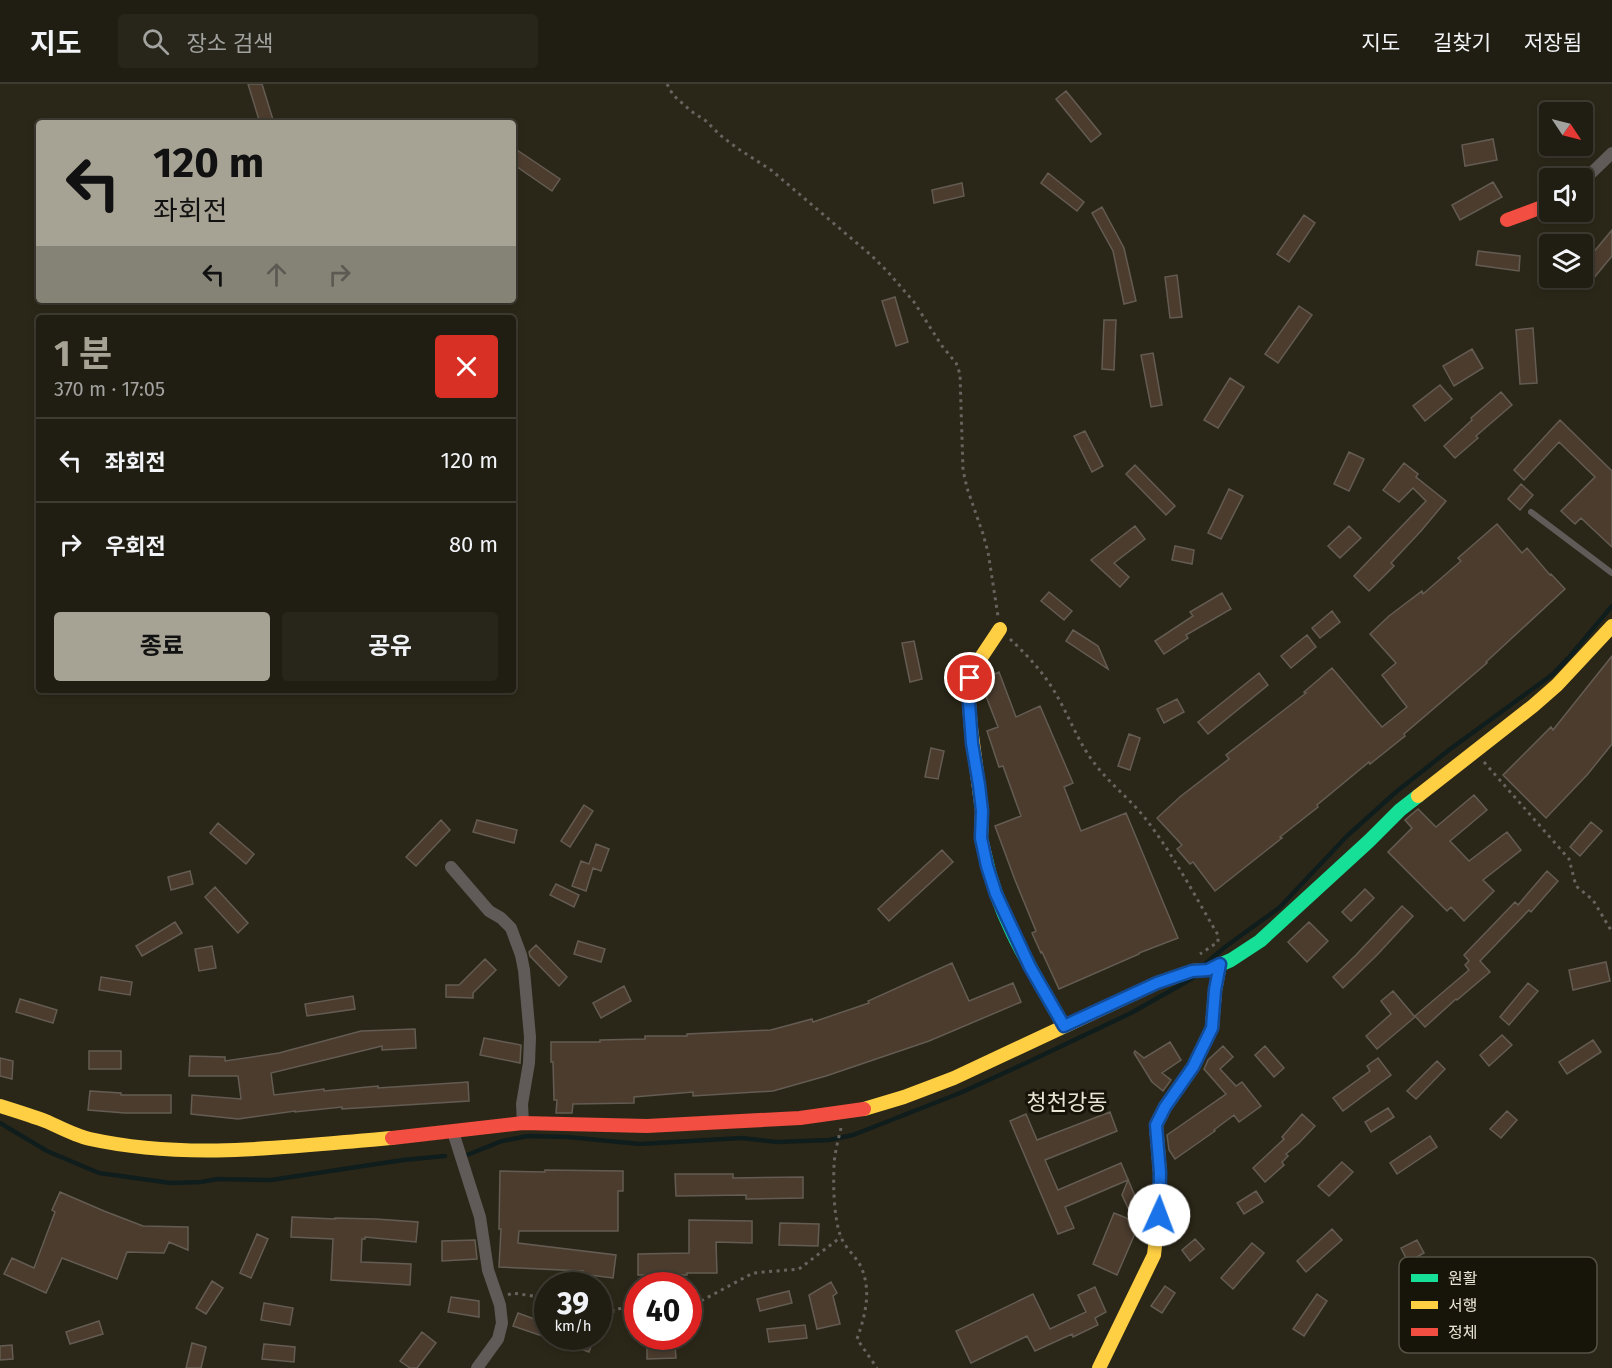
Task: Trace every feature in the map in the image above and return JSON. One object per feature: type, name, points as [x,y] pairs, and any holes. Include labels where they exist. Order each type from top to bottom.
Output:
[{"type":"street","points":[[1593,171],[1612,153]]},
{"type":"street","points":[[1508,220],[1539,208]]},
{"type":"street","points":[[0,1106],[88,1139],[182,1151],[233,1150],[395,1138],[523,1123],[647,1126],[800,1118],[855,1111],[904,1097],[954,1078],[1157,983],[1231,960],[1260,940],[1400,810],[1557,685],[1612,626]]},
{"type":"street","points":[[1000,629],[970,678],[969,703],[973,748],[982,811],[981,838],[996,894],[1013,934],[1064,1026]]},
{"type":"street","points":[[451,867],[489,911],[511,928],[521,955],[530,1037],[529,1063],[522,1104],[523,1123]]},
{"type":"street","points":[[1099,1368],[1154,1255],[1160,1202],[1156,1125],[1165,1107],[1193,1067],[1212,1028],[1214,967]]},
{"type":"street","points":[[453,1132],[480,1217],[488,1270],[500,1305],[502,1323],[498,1339],[477,1368]]},
{"type":"lane","points":[[1532,512],[1612,573]]},
{"type":"path","points":[[666,84],[673,95],[691,111],[737,148],[771,171],[872,256],[914,302],[942,346],[956,363],[960,374],[963,470],[988,552],[1000,629],[1036,664],[1056,694],[1094,763],[1147,821],[1178,867],[1218,935],[1218,942],[1193,960],[1192,971]]},
{"type":"path","points":[[1475,752],[1569,859],[1576,886],[1593,900],[1612,932]]},
{"type":"path","points":[[844,1112],[834,1167],[836,1213],[841,1238],[861,1266],[866,1282],[867,1297],[857,1339],[877,1368]]},
{"type":"path","points":[[702,1300],[753,1273],[798,1269],[841,1238]]},
{"type":"path","points":[[498,1298],[512,1293],[534,1296]]},
{"type":"building","points":[[248,84],[262,84],[273,120],[259,120]]},
{"type":"building","points":[[1066,91],[1101,134],[1091,142],[1056,99]]},
{"type":"building","points":[[1493,139],[1497,160],[1465,166],[1462,145]]},
{"type":"building","points":[[517,150],[560,179],[552,191],[516,166]]},
{"type":"building","points":[[1048,173],[1084,202],[1077,211],[1041,183]]},
{"type":"building","points":[[1493,182],[1502,197],[1460,220],[1452,205]]},
{"type":"building","points":[[962,183],[964,196],[934,203],[932,190]]},
{"type":"building","points":[[1102,207],[1124,248],[1136,301],[1124,304],[1113,251],[1092,213]]},
{"type":"building","points":[[1304,215],[1315,223],[1289,262],[1277,254]]},
{"type":"building","points":[[1612,230],[1612,256],[1593,279],[1593,253]]},
{"type":"building","points":[[1478,251],[1520,256],[1519,271],[1476,265]]},
{"type":"building","points":[[1177,275],[1182,317],[1170,318],[1165,277]]},
{"type":"building","points":[[895,297],[908,342],[896,346],[882,301]]},
{"type":"building","points":[[1299,306],[1312,315],[1278,363],[1265,354]]},
{"type":"building","points":[[1104,320],[1116,320],[1114,370],[1102,369]]},
{"type":"building","points":[[1533,328],[1537,383],[1520,384],[1516,330]]},
{"type":"building","points":[[1472,349],[1483,368],[1454,386],[1443,366]]},
{"type":"building","points":[[1153,353],[1162,405],[1151,407],[1141,355]]},
{"type":"building","points":[[1230,378],[1244,387],[1218,428],[1204,420]]},
{"type":"building","points":[[1440,385],[1452,399],[1425,421],[1413,406]]},
{"type":"building","points":[[1501,392],[1512,405],[1476,436],[1478,438],[1455,458],[1444,446]]},
{"type":"building","points":[[1560,420],[1612,471],[1612,547],[1581,518],[1575,524],[1561,511],[1595,477],[1559,442],[1524,480],[1514,470]]},
{"type":"building","points":[[1085,431],[1103,466],[1092,472],[1074,436]]},
{"type":"building","points":[[1349,452],[1364,459],[1349,491],[1334,484]]},
{"type":"building","points":[[1404,463],[1418,474],[1416,477],[1446,501],[1391,563],[1394,566],[1369,591],[1354,576],[1426,501],[1413,488],[1399,502],[1383,490]]},
{"type":"building","points":[[1135,465],[1175,506],[1166,515],[1126,474]]},
{"type":"building","points":[[1521,484],[1533,495],[1520,510],[1508,499]]},
{"type":"building","points":[[1229,489],[1243,496],[1221,539],[1208,533]]},
{"type":"building","points":[[1497,524],[1522,553],[1527,548],[1565,589],[1487,663],[1404,734],[1405,736],[1370,764],[1369,762],[1280,837],[1282,838],[1215,891],[1193,862],[1190,864],[1177,849],[1182,845],[1157,818],[1181,796],[1229,759],[1226,755],[1306,693],[1304,692],[1332,668],[1382,727],[1407,707],[1382,675],[1396,663],[1370,634],[1422,591],[1423,594],[1461,561],[1458,558]]},
{"type":"building","points":[[1135,526],[1145,539],[1114,563],[1129,577],[1120,587],[1091,560]]},
{"type":"building","points":[[1349,526],[1361,538],[1340,558],[1328,546]]},
{"type":"building","points":[[1175,546],[1194,550],[1192,564],[1172,560]]},
{"type":"building","points":[[1049,592],[1072,611],[1064,620],[1041,601]]},
{"type":"building","points":[[1222,593],[1231,609],[1186,635],[1188,638],[1164,654],[1155,641],[1193,616],[1190,612]]},
{"type":"building","points":[[1332,611],[1340,622],[1320,638],[1312,628]]},
{"type":"building","points":[[1073,630],[1098,646],[1108,669],[1066,641]]},
{"type":"building","points":[[1307,635],[1316,647],[1291,668],[1281,656]]},
{"type":"building","points":[[914,641],[922,679],[910,682],[902,643]]},
{"type":"building","points":[[1612,656],[1612,744],[1587,775],[1546,818],[1503,775],[1551,727],[1553,730]]},
{"type":"building","points":[[999,672],[1016,717],[1040,706],[1073,783],[1064,787],[1081,831],[1126,813],[1178,938],[1059,989],[1032,933],[1036,931],[995,826],[1021,816],[1003,766],[999,767],[987,731],[998,727],[980,681]]},
{"type":"building","points":[[1259,673],[1268,685],[1208,734],[1198,722]]},
{"type":"building","points":[[1177,699],[1184,712],[1164,723],[1157,709]]},
{"type":"building","points":[[1129,734],[1140,738],[1130,770],[1118,766]]},
{"type":"building","points":[[931,748],[944,751],[938,779],[925,777]]},
{"type":"building","points":[[1474,795],[1487,810],[1450,841],[1469,861],[1507,832],[1521,850],[1483,880],[1494,891],[1464,921],[1451,907],[1447,911],[1388,852],[1412,828],[1405,820],[1418,809],[1436,827]]},
{"type":"building","points":[[584,805],[593,811],[570,847],[561,841]]},
{"type":"building","points":[[441,820],[450,830],[416,866],[406,857]]},
{"type":"building","points":[[477,820],[517,830],[514,843],[473,832]]},
{"type":"building","points":[[1591,822],[1602,831],[1580,856],[1570,847]]},
{"type":"building","points":[[218,823],[254,854],[246,864],[210,833]]},
{"type":"building","points":[[596,844],[609,849],[601,871],[593,868],[586,891],[572,886],[581,861],[589,864]]},
{"type":"building","points":[[942,850],[953,862],[889,921],[878,909]]},
{"type":"building","points":[[190,871],[193,884],[171,890],[168,877]]},
{"type":"building","points":[[1547,871],[1558,881],[1531,912],[1529,910],[1480,961],[1490,972],[1425,1027],[1415,1016],[1469,970],[1465,965],[1469,961],[1464,955],[1515,902],[1518,905]]},
{"type":"building","points":[[556,884],[579,895],[574,907],[550,895]]},
{"type":"building","points":[[215,887],[248,923],[238,933],[205,897]]},
{"type":"building","points":[[1365,889],[1374,898],[1351,921],[1342,912]]},
{"type":"building","points":[[1402,906],[1413,916],[1343,988],[1333,977]]},
{"type":"building","points":[[175,922],[182,933],[142,956],[136,946]]},
{"type":"building","points":[[1309,922],[1328,941],[1307,962],[1288,942]]},
{"type":"building","points":[[578,941],[605,949],[601,962],[574,954]]},
{"type":"building","points":[[536,945],[567,977],[559,986],[530,956],[529,952]]},
{"type":"building","points":[[212,946],[216,968],[199,971],[195,949]]},
{"type":"building","points":[[485,959],[496,970],[473,993],[473,998],[446,997],[446,985],[459,985]]},
{"type":"building","points":[[1606,962],[1610,981],[1573,990],[1569,970]]},
{"type":"building","points":[[952,963],[969,1001],[1013,983],[1021,1002],[929,1041],[826,1076],[773,1091],[693,1096],[693,1092],[634,1097],[634,1103],[573,1104],[572,1113],[556,1113],[557,1100],[554,1100],[551,1042],[600,1042],[600,1040],[645,1039],[645,1036],[687,1036],[687,1034],[771,1030],[812,1019],[813,1022],[869,1003],[868,1001]]},
{"type":"building","points":[[101,977],[132,982],[130,995],[99,990]]},
{"type":"building","points":[[1528,983],[1538,991],[1509,1025],[1500,1017]]},
{"type":"building","points":[[624,986],[631,1001],[601,1018],[593,1003]]},
{"type":"building","points":[[1393,991],[1415,1017],[1377,1049],[1366,1036],[1391,1014],[1381,1001]]},
{"type":"building","points":[[353,996],[355,1009],[307,1016],[305,1004]]},
{"type":"building","points":[[20,999],[57,1010],[53,1023],[16,1012]]},
{"type":"building","points":[[415,1029],[416,1048],[382,1050],[382,1046],[271,1073],[274,1095],[324,1089],[324,1091],[468,1082],[469,1101],[342,1109],[342,1107],[238,1119],[191,1114],[192,1095],[241,1099],[238,1076],[189,1076],[190,1056],[225,1057],[225,1061],[279,1053],[361,1031]]},
{"type":"building","points":[[1502,1035],[1512,1045],[1489,1066],[1480,1055]]},
{"type":"building","points":[[484,1038],[521,1045],[520,1063],[480,1055]]},
{"type":"building","points":[[1593,1040],[1601,1052],[1567,1074],[1559,1062]]},
{"type":"building","points":[[1170,1042],[1181,1060],[1162,1073],[1171,1080],[1163,1091],[1152,1082],[1134,1053],[1135,1051],[1144,1058]]},
{"type":"building","points":[[1223,1046],[1233,1057],[1220,1069],[1236,1086],[1242,1082],[1261,1106],[1239,1122],[1234,1115],[1175,1159],[1169,1150],[1167,1135],[1226,1094],[1204,1069],[1208,1060]]},
{"type":"building","points":[[1265,1046],[1284,1068],[1274,1077],[1255,1055]]},
{"type":"building","points":[[89,1051],[121,1051],[121,1069],[89,1069]]},
{"type":"building","points":[[0,1058],[13,1061],[12,1079],[0,1076]]},
{"type":"building","points":[[1378,1058],[1391,1075],[1343,1111],[1333,1098],[1370,1071],[1367,1066]]},
{"type":"building","points":[[1437,1061],[1445,1069],[1416,1099],[1407,1091]]},
{"type":"building","points":[[90,1091],[121,1093],[121,1095],[171,1095],[171,1113],[88,1110]]},
{"type":"building","points":[[1388,1108],[1394,1117],[1371,1132],[1365,1122]]},
{"type":"building","points":[[1507,1111],[1517,1120],[1501,1138],[1490,1129]]},
{"type":"building","points":[[1110,1112],[1117,1131],[1045,1160],[1058,1190],[1121,1163],[1143,1215],[1117,1275],[1093,1264],[1114,1213],[1134,1221],[1122,1195],[1128,1180],[1065,1207],[1074,1228],[1058,1234],[1010,1121],[1026,1114],[1037,1140]]},
{"type":"building","points":[[1302,1114],[1315,1126],[1286,1154],[1288,1156],[1282,1162],[1284,1165],[1265,1182],[1253,1168],[1284,1139],[1282,1137]]},
{"type":"building","points":[[1430,1136],[1437,1147],[1397,1174],[1390,1163]]},
{"type":"building","points":[[1342,1162],[1353,1172],[1329,1196],[1318,1186]]},
{"type":"building","points":[[545,1170],[623,1171],[623,1191],[618,1191],[618,1231],[519,1231],[518,1243],[616,1255],[613,1278],[612,1272],[499,1267],[500,1171],[545,1172]]},
{"type":"building","points":[[675,1174],[733,1174],[733,1178],[803,1177],[803,1198],[746,1199],[746,1195],[676,1196]]},
{"type":"building","points":[[1256,1191],[1263,1202],[1244,1214],[1237,1203]]},
{"type":"building","points":[[60,1192],[143,1226],[188,1227],[188,1250],[169,1242],[164,1253],[127,1252],[117,1279],[62,1258],[46,1293],[4,1274],[12,1258],[34,1268]]},
{"type":"building","points":[[292,1217],[418,1222],[416,1242],[365,1237],[362,1239],[361,1262],[411,1264],[410,1285],[331,1280],[333,1239],[291,1237]]},
{"type":"building","points":[[689,1220],[752,1221],[752,1243],[716,1242],[717,1273],[638,1272],[638,1254],[689,1253]]},
{"type":"building","points":[[780,1223],[819,1224],[818,1246],[779,1245]]},
{"type":"building","points":[[1332,1229],[1342,1240],[1306,1272],[1297,1261]]},
{"type":"building","points":[[257,1234],[268,1239],[251,1278],[240,1273]]},
{"type":"building","points":[[1195,1239],[1204,1249],[1190,1261],[1182,1250]]},
{"type":"building","points":[[475,1240],[477,1259],[442,1261],[442,1241]]},
{"type":"building","points":[[1417,1240],[1424,1253],[1417,1257],[1406,1257],[1401,1248]]},
{"type":"building","points":[[1252,1243],[1264,1253],[1233,1289],[1221,1278]]},
{"type":"building","points":[[212,1281],[223,1288],[206,1314],[196,1308]]},
{"type":"building","points":[[831,1282],[837,1293],[833,1296],[840,1324],[817,1329],[809,1295]]},
{"type":"building","points":[[1165,1286],[1175,1293],[1162,1313],[1151,1306]]},
{"type":"building","points":[[1095,1287],[1106,1312],[1095,1318],[1098,1325],[1035,1351],[1027,1336],[971,1363],[956,1331],[1033,1294],[1050,1329],[1086,1312],[1078,1295]]},
{"type":"building","points":[[789,1291],[792,1303],[760,1311],[757,1299]]},
{"type":"building","points":[[1317,1294],[1327,1301],[1304,1336],[1293,1329]]},
{"type":"building","points":[[451,1297],[479,1301],[479,1317],[448,1312]]},
{"type":"building","points":[[264,1303],[293,1308],[290,1325],[261,1320]]},
{"type":"building","points":[[518,1313],[534,1319],[534,1333],[513,1326]]},
{"type":"building","points":[[99,1321],[103,1334],[70,1344],[66,1332]]},
{"type":"building","points":[[805,1325],[807,1338],[769,1342],[767,1329]]},
{"type":"building","points":[[422,1332],[436,1343],[417,1368],[410,1368],[400,1361]]},
{"type":"building","points":[[192,1343],[206,1347],[201,1368],[186,1368]]},
{"type":"building","points":[[264,1344],[295,1347],[294,1362],[262,1359]]},
{"type":"building","points":[[12,1345],[13,1359],[0,1360],[0,1346]]},
{"type":"building","points":[[647,1350],[675,1350],[676,1358],[647,1359]]},
{"type":"waterway","points":[[1204,965],[1279,908],[1347,836],[1396,792],[1553,674],[1612,606]]},
{"type":"waterway","points":[[467,1155],[502,1141],[528,1136],[568,1137],[640,1144],[741,1138],[777,1142],[829,1140],[853,1135],[960,1093],[1026,1063],[1131,1013],[1193,978]]},
{"type":"waterway","points":[[0,1123],[47,1151],[99,1173],[171,1183],[217,1179],[271,1180],[445,1156]]},
{"type":"traffic: fast","points":[[1204,970],[1231,960],[1260,941],[1400,810],[1418,796]]},
{"type":"traffic: fast","points":[[985,855],[998,900],[1018,944],[1064,1026]]},
{"type":"traffic: slow","points":[[1418,796],[1557,685],[1612,626]]},
{"type":"traffic: slow","points":[[985,855],[981,838],[982,811],[971,728],[970,678],[1000,629]]},
{"type":"traffic: slow","points":[[1099,1368],[1154,1255],[1160,1201],[1156,1125],[1165,1107],[1193,1067],[1212,1028],[1220,964]]},
{"type":"traffic: slow","points":[[864,1109],[954,1078],[1157,983],[1192,971],[1204,970]]},
{"type":"traffic: slow","points":[[0,1106],[48,1122],[85,1138],[128,1146],[241,1150],[392,1138]]},
{"type":"traffic: jam","points":[[1507,220],[1539,208]]},
{"type":"traffic: jam","points":[[392,1138],[523,1123],[647,1126],[800,1118],[864,1109]]},
{"type":"district","name":"청천강동","points":[[1067,1102]]},
{"type":"route","points":[[970,678],[972,743],[982,811],[981,838],[987,866],[1013,934],[1064,1026],[1157,983],[1192,971],[1208,970],[1220,964],[1212,1028],[1193,1067],[1165,1107],[1156,1125],[1160,1173],[1159,1215]]}]
